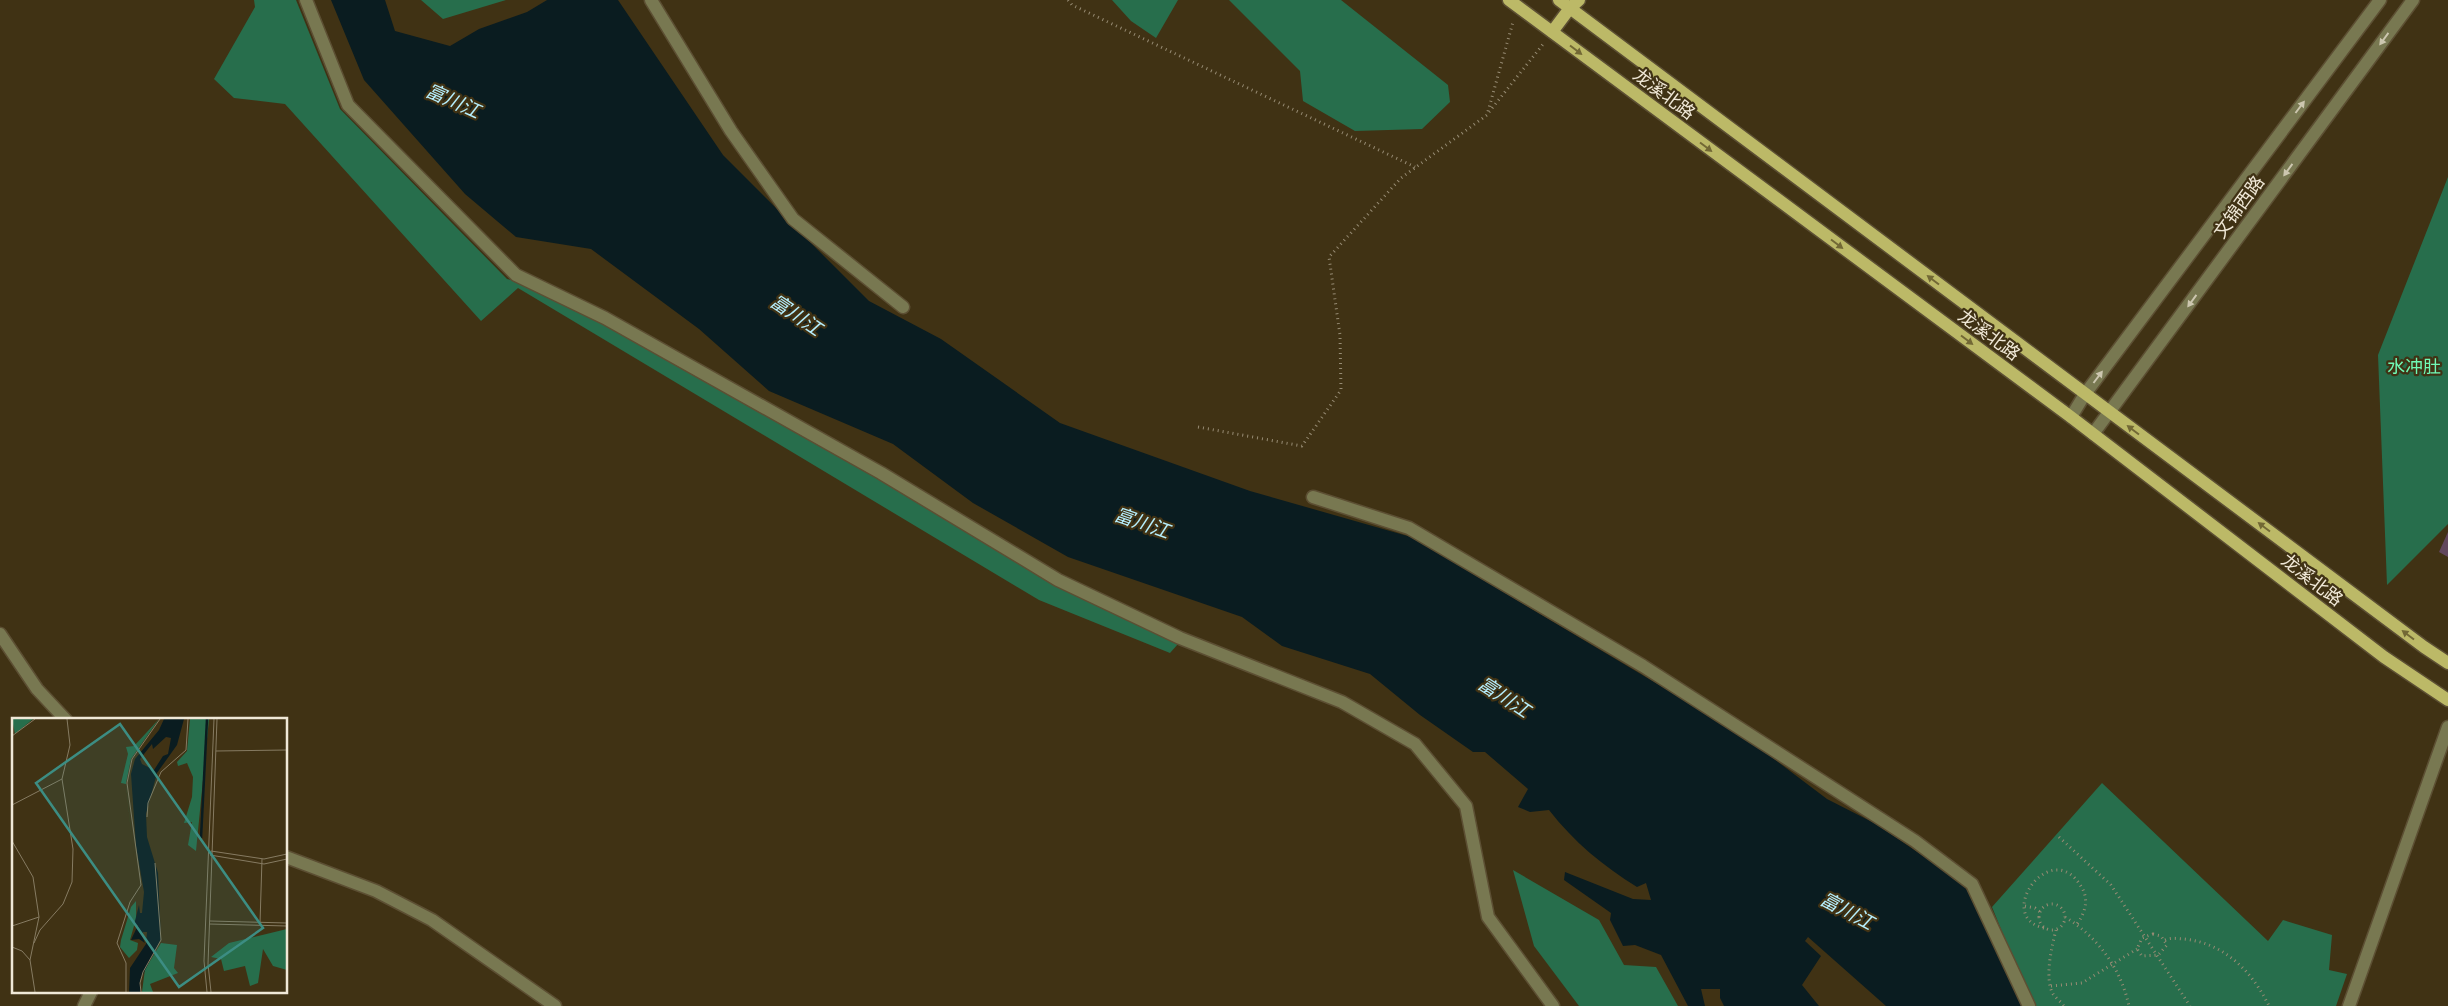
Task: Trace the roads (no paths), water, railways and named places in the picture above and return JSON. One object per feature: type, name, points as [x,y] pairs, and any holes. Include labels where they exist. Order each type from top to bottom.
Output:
[{"type":"main road","name":"龙溪北路","points":[[1559,0],[1575,4],[2086,394],[2448,663]]},
{"type":"main road","name":"龙溪北路","points":[[1516,2],[1552,32],[2093,434],[2384,657],[2448,700]]},
{"type":"main road","points":[[1552,32],[1575,4]]},
{"type":"street","points":[[306,0],[348,105],[516,275],[605,318],[873,468],[1058,580],[1180,638],[1342,702],[1415,744],[1466,806],[1488,917],[1553,1006]]},
{"type":"street","points":[[651,0],[731,131],[793,219],[903,307]]},
{"type":"street","name":"文锦西路","points":[[2071,418],[2086,394],[2380,0]]},
{"type":"street","name":"文锦西路","points":[[2093,434],[2413,0]]},
{"type":"street","points":[[1313,497],[1409,528],[1643,666],[1915,841],[1972,884],[2029,1006]]},
{"type":"street","points":[[0,634],[37,689],[64,718]]},
{"type":"street","points":[[2349,1006],[2448,728]]},
{"type":"street","points":[[288,858],[376,891],[432,920],[555,1006]]},
{"type":"street","points":[[84,1006],[91,994]]},
{"type":"water","name":"富川江","points":[[331,0],[385,0],[395,31],[450,46],[479,29],[527,12],[547,0],[618,0],[723,155],[869,301],[941,339],[1060,423],[1250,491],[1411,537],[1738,732],[1827,799],[1876,824],[1963,883],[2007,962],[2025,1006],[1886,1006],[1808,937],[1805,941],[1821,956],[1802,985],[1819,1006],[1724,1006],[1720,998],[1720,989],[1701,989],[1705,1006],[1688,1006],[1661,955],[1635,945],[1623,946],[1610,920],[1611,913],[1564,880],[1565,872],[1633,899],[1651,900],[1646,883],[1637,887],[1612,871],[1579,843],[1549,810],[1530,812],[1518,807],[1528,789],[1485,752],[1473,752],[1420,715],[1370,674],[1282,646],[1242,617],[1068,557],[973,503],[893,444],[769,391],[699,329],[591,249],[516,237],[465,194],[364,80]]},
{"type":"park label","name":"水冲肚","points":[[2414,367]]}]
